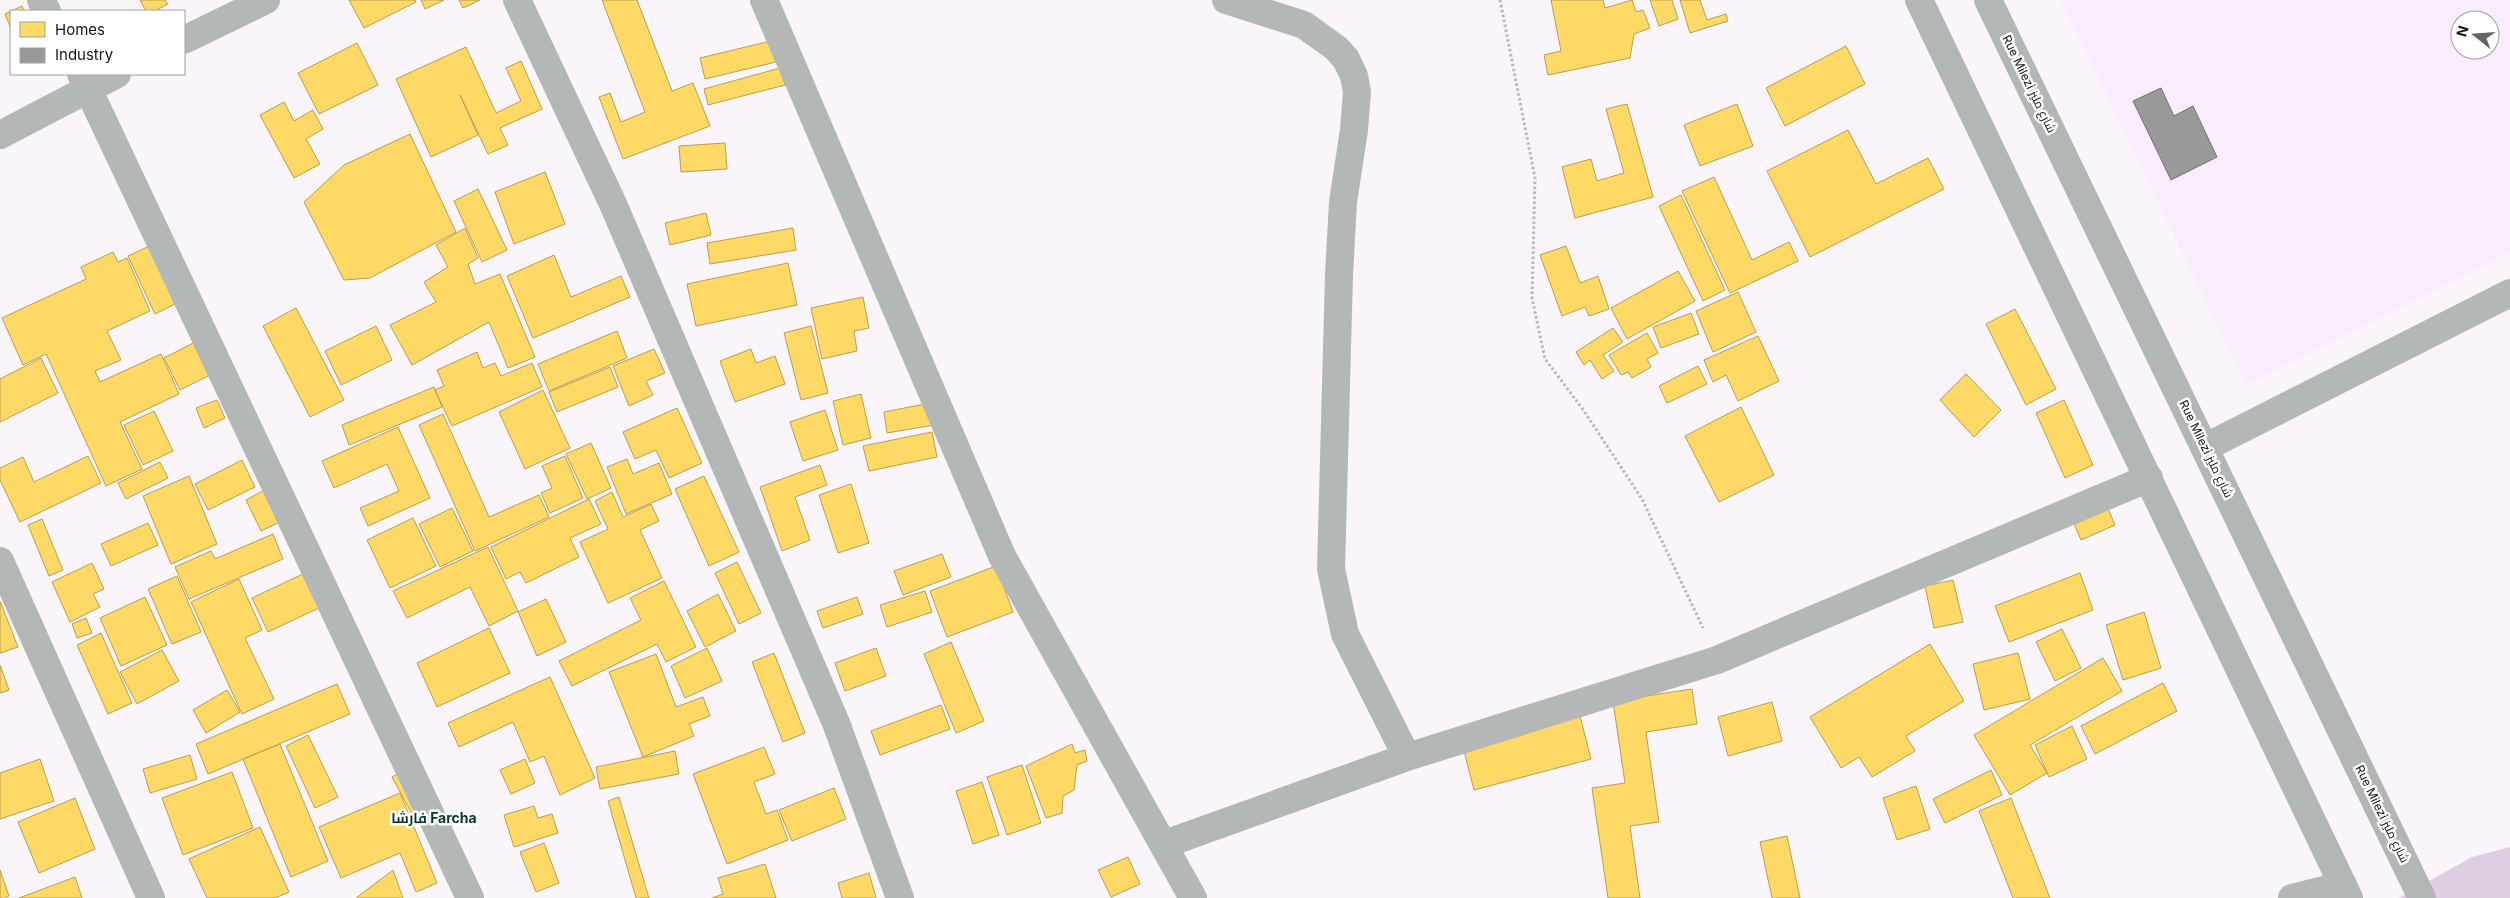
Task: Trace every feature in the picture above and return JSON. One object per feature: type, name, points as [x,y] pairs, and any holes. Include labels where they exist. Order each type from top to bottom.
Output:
[{"type":"street","points":[[185,40],[266,0]]},
{"type":"street","points":[[517,0],[613,204],[836,724],[900,898]]},
{"type":"street","points":[[764,0],[1002,556],[1165,844],[1193,898]]},
{"type":"street","points":[[1226,0],[1304,25],[1336,48],[1346,59],[1354,76],[1357,92],[1354,130],[1342,202],[1331,569],[1345,634],[1407,757]]},
{"type":"street","points":[[1919,0],[2346,891],[2292,898]]},
{"type":"street","name":"Rue Milezi شارع مليز","points":[[1988,0],[2206,447],[2422,898]]},
{"type":"street","points":[[0,135],[85,81],[112,75]]},
{"type":"street","points":[[85,81],[470,898]]},
{"type":"street","points":[[2206,447],[2510,293]]},
{"type":"street","points":[[1165,844],[1407,757],[1718,660],[2149,478]]},
{"type":"street","points":[[0,561],[151,898]]},
{"type":"path","points":[[1500,0],[1535,178],[1532,298],[1546,359],[1584,411],[1642,498],[1718,660]]},
{"type":"shaded area","points":[[2061,0],[2510,0],[2510,252],[2246,385]]},
{"type":"shaded area","points":[[2510,847],[2510,898],[2399,898],[2472,857]]},
{"type":"building: Homes","points":[[140,0],[165,0],[168,4],[157,10],[145,10]]},
{"type":"building: Homes","points":[[349,0],[415,0],[416,2],[364,28]]},
{"type":"building: Homes","points":[[421,0],[444,0],[425,9]]},
{"type":"building: Homes","points":[[459,0],[480,0],[463,8]]},
{"type":"building: Homes","points":[[602,0],[637,0],[672,91],[693,83],[710,126],[623,159],[599,97],[610,93],[621,122],[645,112]]},
{"type":"building: Homes","points":[[1551,0],[1603,0],[1605,8],[1632,0],[1636,12],[1643,10],[1650,28],[1634,34],[1630,58],[1548,75],[1544,55],[1561,51]]},
{"type":"building: Homes","points":[[1650,0],[1672,0],[1678,19],[1659,26]]},
{"type":"building: Homes","points":[[1680,0],[1700,0],[1707,20],[1726,14],[1728,21],[1690,33]]},
{"type":"building: Homes","points":[[22,6],[24,10],[13,10]]},
{"type":"building: Homes","points":[[10,12],[10,26],[5,14]]},
{"type":"building: Homes","points":[[775,40],[780,61],[705,79],[700,58]]},
{"type":"building: Homes","points":[[357,43],[378,85],[319,114],[298,73]]},
{"type":"building: Homes","points":[[1846,46],[1865,84],[1785,126],[1766,88]]},
{"type":"building: Homes","points":[[466,47],[496,113],[521,101],[506,68],[521,61],[542,109],[500,128],[508,145],[488,154],[460,95],[478,135],[431,157],[396,79]]},
{"type":"building: Homes","points":[[780,68],[785,85],[708,105],[704,89]]},
{"type":"building: Homes","points":[[284,102],[294,121],[313,110],[323,129],[306,139],[320,164],[294,178],[260,115]]},
{"type":"building: Homes","points":[[1627,104],[1653,197],[1575,218],[1562,167],[1591,159],[1597,181],[1624,173],[1606,109]]},
{"type":"building: Homes","points":[[1737,104],[1753,146],[1700,166],[1684,125]]},
{"type":"building: Homes","points":[[1848,130],[1876,184],[1928,158],[1944,189],[1810,257],[1767,171]]},
{"type":"building: Homes","points":[[410,134],[456,232],[370,278],[344,280],[304,202],[344,165]]},
{"type":"building: Homes","points":[[725,143],[727,169],[681,172],[679,146]]},
{"type":"building: Homes","points":[[545,172],[565,224],[514,244],[495,192]]},
{"type":"building: Homes","points":[[1714,177],[1752,260],[1789,242],[1798,261],[1730,293],[1682,191]]},
{"type":"building: Homes","points":[[478,189],[507,250],[482,262],[454,201]]},
{"type":"building: Homes","points":[[1681,195],[1725,290],[1703,301],[1659,206]]},
{"type":"building: Homes","points":[[706,213],[711,235],[670,245],[665,223]]},
{"type":"building: Homes","points":[[465,228],[478,258],[468,264],[475,284],[500,274],[535,357],[508,368],[489,322],[412,365],[390,325],[436,302],[424,282],[448,267],[436,245]]},
{"type":"building: Homes","points":[[793,228],[796,250],[710,264],[707,243]]},
{"type":"building: Homes","points":[[156,243],[183,300],[155,314],[128,256]]},
{"type":"building: Homes","points":[[1566,246],[1580,283],[1598,276],[1609,309],[1589,316],[1585,307],[1562,316],[1540,255]]},
{"type":"building: Homes","points":[[113,252],[118,262],[127,258],[150,311],[107,331],[121,360],[95,371],[100,382],[161,354],[179,394],[120,422],[142,469],[106,486],[46,354],[23,365],[2,318],[86,279],[81,267]]},
{"type":"building: Homes","points":[[554,255],[571,297],[621,276],[630,297],[533,338],[507,276]]},
{"type":"building: Homes","points":[[788,263],[797,305],[696,326],[687,284]]},
{"type":"building: Homes","points":[[1678,271],[1695,301],[1627,339],[1611,308]]},
{"type":"building: Homes","points":[[1738,292],[1756,332],[1713,352],[1696,311]]},
{"type":"building: Homes","points":[[863,297],[869,328],[854,331],[857,351],[822,359],[811,308]]},
{"type":"building: Homes","points":[[296,308],[344,400],[310,417],[263,326]]},
{"type":"building: Homes","points":[[2015,309],[2056,389],[2026,405],[1986,324]]},
{"type":"building: Homes","points":[[1691,313],[1699,334],[1661,348],[1653,327]]},
{"type":"building: Homes","points":[[376,326],[392,360],[341,385],[325,351]]},
{"type":"building: Homes","points":[[811,326],[828,393],[801,400],[784,333]]},
{"type":"building: Homes","points":[[1613,328],[1623,342],[1603,355],[1614,371],[1602,379],[1590,360],[1584,365],[1576,352]]},
{"type":"building: Homes","points":[[617,331],[627,358],[549,391],[538,364]]},
{"type":"building: Homes","points":[[1647,333],[1658,353],[1647,359],[1651,367],[1632,378],[1628,372],[1621,375],[1609,355]]},
{"type":"building: Homes","points":[[1758,336],[1779,381],[1738,401],[1726,375],[1713,382],[1704,360]]},
{"type":"building: Homes","points":[[201,339],[218,371],[180,390],[164,358]]},
{"type":"building: Homes","points":[[654,349],[665,373],[646,381],[653,395],[629,406],[613,366]]},
{"type":"building: Homes","points":[[751,349],[756,363],[775,356],[785,384],[735,402],[720,361]]},
{"type":"building: Homes","points":[[477,352],[483,368],[495,363],[501,376],[532,363],[542,387],[452,426],[435,390],[444,386],[437,370]]},
{"type":"building: Homes","points":[[41,358],[58,393],[0,422],[0,379]]},
{"type":"building: Homes","points":[[1698,366],[1707,384],[1667,403],[1659,386]]},
{"type":"building: Homes","points":[[610,367],[618,387],[557,412],[549,392]]},
{"type":"building: Homes","points":[[1966,374],[2001,410],[1974,437],[1940,400]]},
{"type":"building: Homes","points":[[434,387],[442,407],[349,445],[342,425]]},
{"type":"building: Homes","points":[[543,390],[570,448],[525,469],[499,412]]},
{"type":"building: Homes","points":[[861,394],[871,438],[843,445],[833,401]]},
{"type":"building: Homes","points":[[217,400],[225,418],[204,428],[196,408]]},
{"type":"building: Homes","points":[[2064,400],[2093,465],[2065,478],[2036,413]]},
{"type":"building: Homes","points":[[930,403],[934,425],[887,433],[884,412]]},
{"type":"building: Homes","points":[[1741,407],[1774,475],[1719,502],[1685,436]]},
{"type":"building: Homes","points":[[677,408],[702,463],[669,478],[656,450],[635,459],[623,432]]},
{"type":"building: Homes","points":[[825,410],[838,450],[803,461],[790,422]]},
{"type":"building: Homes","points":[[154,411],[173,451],[143,465],[124,425]]},
{"type":"building: Homes","points":[[443,414],[489,517],[539,495],[549,517],[475,551],[419,425]]},
{"type":"building: Homes","points":[[398,427],[430,498],[368,526],[360,508],[399,491],[387,464],[334,488],[322,461]]},
{"type":"building: Homes","points":[[932,432],[937,457],[869,471],[863,446]]},
{"type":"building: Homes","points":[[591,443],[611,488],[587,499],[566,454]]},
{"type":"building: Homes","points":[[88,456],[101,483],[20,522],[0,480],[0,468],[23,457],[34,482]]},
{"type":"building: Homes","points":[[565,456],[583,498],[550,513],[541,493],[552,488],[542,466]]},
{"type":"building: Homes","points":[[627,459],[633,474],[659,463],[672,494],[626,514],[607,467]]},
{"type":"building: Homes","points":[[242,460],[255,487],[208,510],[195,484]]},
{"type":"building: Homes","points":[[160,462],[168,478],[126,499],[118,483]]},
{"type":"building: Homes","points":[[820,465],[827,485],[795,497],[810,540],[782,551],[760,487]]},
{"type":"building: Homes","points":[[189,476],[217,544],[171,564],[143,496]]},
{"type":"building: Homes","points":[[704,476],[739,552],[709,566],[675,489]]},
{"type":"building: Homes","points":[[851,484],[869,543],[838,553],[819,495]]},
{"type":"building: Homes","points":[[270,487],[286,519],[261,531],[246,500]]},
{"type":"building: Homes","points":[[612,492],[623,517],[651,504],[659,521],[640,530],[662,578],[608,603],[580,542],[608,529],[595,501]]},
{"type":"building: Homes","points":[[589,499],[601,524],[570,538],[579,557],[526,583],[520,572],[506,579],[491,547]]},
{"type":"building: Homes","points":[[2104,499],[2115,525],[2081,540],[2070,514]]},
{"type":"building: Homes","points":[[452,508],[473,551],[440,567],[419,524]]},
{"type":"building: Homes","points":[[413,518],[436,566],[390,588],[367,540]]},
{"type":"building: Homes","points":[[42,519],[63,570],[49,576],[28,525]]},
{"type":"building: Homes","points":[[148,523],[158,545],[111,566],[101,544]]},
{"type":"building: Homes","points":[[273,534],[283,559],[189,599],[175,567],[211,551],[215,559]]},
{"type":"building: Homes","points":[[488,547],[518,611],[489,626],[470,587],[407,618],[393,591]]},
{"type":"building: Homes","points":[[942,554],[951,577],[903,595],[894,571]]},
{"type":"building: Homes","points":[[737,562],[761,613],[739,624],[715,573]]},
{"type":"building: Homes","points":[[92,563],[104,589],[93,594],[100,607],[70,622],[52,582]]},
{"type":"building: Homes","points":[[996,566],[1013,612],[947,637],[930,591]]},
{"type":"building: Homes","points":[[305,573],[321,607],[268,632],[252,598]]},
{"type":"building: Homes","points":[[2080,573],[2093,610],[2009,642],[1995,606]]},
{"type":"building: Homes","points":[[177,576],[201,632],[172,644],[148,589]]},
{"type":"building: Homes","points":[[239,579],[262,630],[245,638],[274,699],[242,714],[191,602]]},
{"type":"building: Homes","points":[[1953,580],[1963,622],[1934,628],[1925,586]]},
{"type":"building: Homes","points":[[664,581],[696,647],[666,662],[657,644],[572,686],[559,661],[641,620],[630,598]]},
{"type":"building: Homes","points":[[925,591],[932,612],[887,627],[880,605]]},
{"type":"building: Homes","points":[[718,594],[736,631],[705,647],[687,611]]},
{"type":"building: Homes","points":[[145,597],[167,645],[121,666],[100,618]]},
{"type":"building: Homes","points":[[857,597],[863,614],[823,628],[817,611]]},
{"type":"building: Homes","points":[[546,599],[566,642],[537,656],[518,612]]},
{"type":"building: Homes","points":[[0,601],[18,647],[0,653]]},
{"type":"building: Homes","points":[[2144,612],[2161,668],[2123,680],[2106,625]]},
{"type":"building: Homes","points":[[86,618],[92,633],[77,638],[72,624]]},
{"type":"building: Homes","points":[[489,628],[510,673],[437,707],[417,663]]},
{"type":"building: Homes","points":[[2062,629],[2081,668],[2055,681],[2036,642]]},
{"type":"building: Homes","points":[[101,633],[132,703],[108,714],[77,645]]},
{"type":"building: Homes","points":[[951,642],[984,721],[956,733],[924,654]]},
{"type":"building: Homes","points":[[1930,644],[1964,701],[1906,736],[1915,751],[1872,777],[1859,757],[1841,768],[1810,717]]},
{"type":"building: Homes","points":[[707,648],[722,681],[685,698],[671,666]]},
{"type":"building: Homes","points":[[876,648],[886,676],[845,691],[835,663]]},
{"type":"building: Homes","points":[[162,650],[179,681],[137,704],[120,672]]},
{"type":"building: Homes","points":[[774,653],[805,733],[783,742],[752,662]]},
{"type":"building: Homes","points":[[2018,653],[2030,699],[1984,710],[1973,664]]},
{"type":"building: Homes","points":[[656,654],[676,707],[703,697],[710,716],[689,724],[694,736],[643,757],[609,672]]},
{"type":"building: Homes","points":[[2103,658],[2122,691],[2030,745],[2047,773],[2010,795],[1974,735]]},
{"type":"building: Homes","points":[[0,665],[9,690],[0,693]]},
{"type":"building: Homes","points":[[550,677],[595,778],[560,795],[544,756],[530,762],[513,722],[459,747],[448,723]]},
{"type":"building: Homes","points":[[2163,683],[2177,711],[2095,754],[2081,726]]},
{"type":"building: Homes","points":[[337,684],[350,714],[208,774],[196,744]]},
{"type":"building: Homes","points":[[1692,689],[1697,724],[1646,732],[1659,822],[1630,826],[1640,898],[1608,898],[1592,788],[1625,783],[1613,701]]},
{"type":"building: Homes","points":[[227,690],[240,712],[206,733],[193,710]]},
{"type":"building: Homes","points":[[1772,702],[1782,741],[1728,756],[1718,717]]},
{"type":"building: Homes","points":[[941,705],[950,729],[880,755],[871,731]]},
{"type":"building: Homes","points":[[1579,712],[1591,759],[1474,790],[1462,743]]},
{"type":"building: Homes","points":[[2072,726],[2087,759],[2049,777],[2035,745]]},
{"type":"building: Homes","points":[[308,735],[338,797],[315,808],[286,746]]},
{"type":"building: Homes","points":[[280,744],[328,861],[291,877],[243,759]]},
{"type":"building: Homes","points":[[1072,744],[1075,753],[1085,750],[1087,761],[1077,765],[1074,790],[1063,796],[1062,813],[1046,818],[1026,766]]},
{"type":"building: Homes","points":[[764,747],[775,774],[754,782],[766,814],[777,810],[788,840],[727,864],[693,774]]},
{"type":"building: Homes","points":[[675,751],[679,774],[600,789],[596,767]]},
{"type":"building: Homes","points":[[190,755],[197,779],[150,793],[143,769]]},
{"type":"building: Homes","points":[[40,759],[54,801],[0,819],[0,773]]},
{"type":"building: Homes","points":[[525,759],[535,783],[511,794],[500,770]]},
{"type":"building: Homes","points":[[1022,765],[1041,823],[1007,835],[987,777]]},
{"type":"building: Homes","points":[[405,770],[425,809],[413,816],[392,777]]},
{"type":"building: Homes","points":[[1991,770],[2002,795],[1945,823],[1933,799]]},
{"type":"building: Homes","points":[[232,772],[253,828],[183,855],[162,798]]},
{"type":"building: Homes","points":[[982,782],[999,835],[973,844],[956,791]]},
{"type":"building: Homes","points":[[1916,786],[1930,829],[1897,840],[1883,798]]},
{"type":"building: Homes","points":[[834,788],[846,819],[792,841],[779,810]]},
{"type":"building: Homes","points":[[400,793],[437,883],[416,892],[400,853],[341,878],[319,827]]},
{"type":"building: Homes","points":[[619,797],[649,898],[636,898],[608,801]]},
{"type":"building: Homes","points":[[75,798],[95,849],[39,873],[18,822]]},
{"type":"building: Homes","points":[[2011,798],[2050,898],[2013,898],[1979,811]]},
{"type":"building: Homes","points":[[534,806],[538,818],[552,814],[558,833],[514,847],[504,815]]},
{"type":"building: Homes","points":[[260,827],[289,892],[275,898],[207,898],[189,859]]},
{"type":"building: Homes","points":[[1787,836],[1800,898],[1772,898],[1760,842]]},
{"type":"building: Homes","points":[[544,843],[559,883],[536,892],[520,852]]},
{"type":"building: Homes","points":[[1128,857],[1140,884],[1111,897],[1098,870]]},
{"type":"building: Homes","points":[[765,864],[776,898],[712,898],[723,894],[718,878]]},
{"type":"building: Homes","points":[[0,870],[9,896],[4,898],[0,898]]},
{"type":"building: Homes","points":[[393,870],[403,898],[356,898]]},
{"type":"building: Homes","points":[[869,873],[876,898],[842,898],[838,883]]},
{"type":"building: Homes","points":[[75,877],[82,898],[19,898]]},
{"type":"building: Industry","points":[[2161,88],[2174,116],[2193,106],[2217,157],[2171,180],[2133,101]]},
{"type":"district","name":"فارشا Farcha","points":[[434,818]]}]
